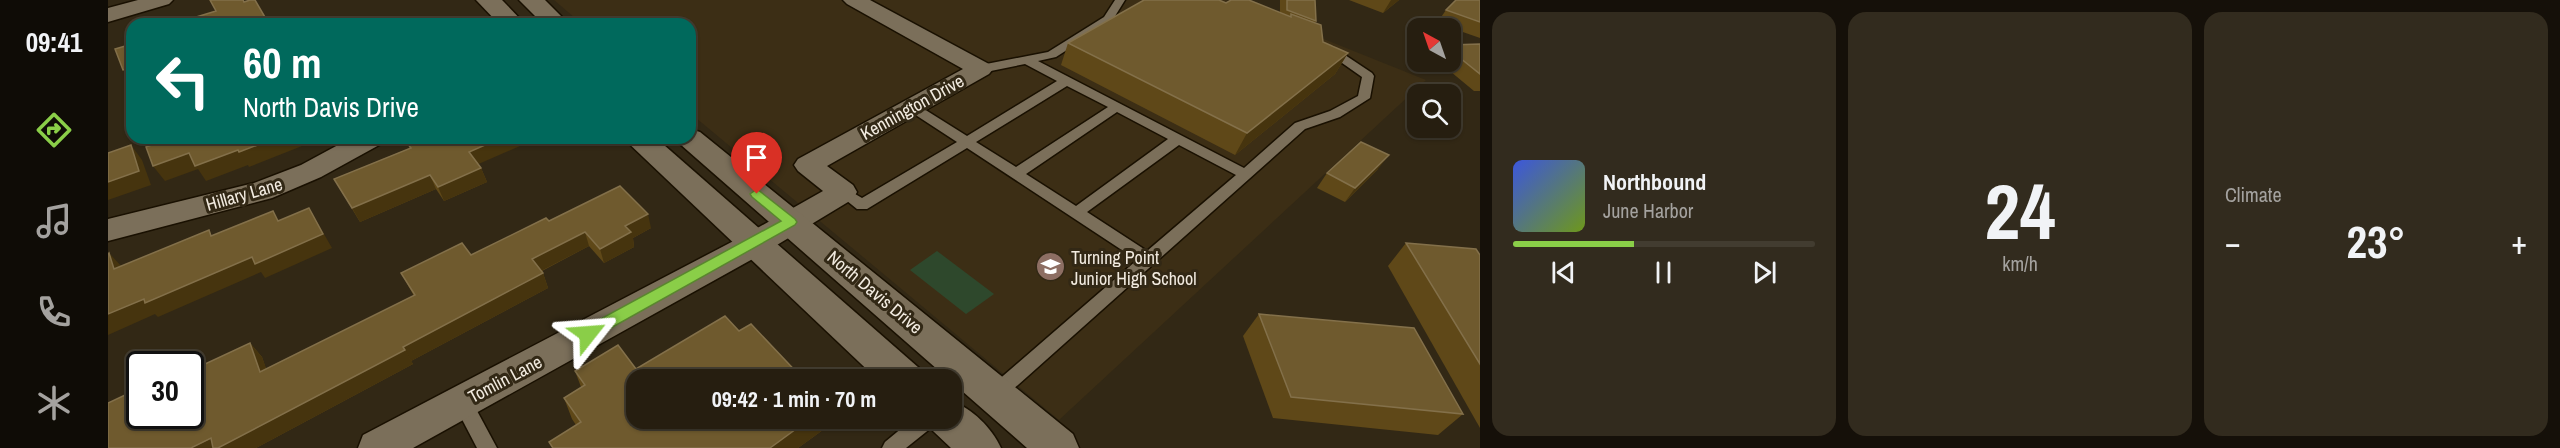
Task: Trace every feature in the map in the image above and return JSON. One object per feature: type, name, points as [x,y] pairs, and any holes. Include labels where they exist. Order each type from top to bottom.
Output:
[{"type":"street","points":[[108,15],[162,0]]},
{"type":"street","points":[[488,0],[507,18]]},
{"type":"street","points":[[531,0],[550,18]]},
{"type":"street","name":"Kennington Drive","points":[[854,0],[981,69]]},
{"type":"street","name":"Kennington Drive","points":[[843,192],[808,165],[981,69]]},
{"type":"street","name":"North Davis Drive","points":[[696,143],[1058,448]]},
{"type":"street","name":"Hillary Lane","points":[[108,230],[262,191],[311,171],[361,144]]},
{"type":"street","points":[[645,144],[893,369]]},
{"type":"street","points":[[790,222],[843,192]]},
{"type":"street","name":"Tomlin Lane","points":[[376,448],[756,243],[790,222]]},
{"type":"street","points":[[960,429],[980,448]]},
{"type":"lane","points":[[981,69],[1052,55],[1108,20],[1120,0]]},
{"type":"lane","points":[[995,394],[1300,126],[1335,114],[1364,98],[1368,76],[1336,51],[1314,43]]},
{"type":"lane","points":[[1028,60],[1245,174]]},
{"type":"lane","points":[[843,192],[862,205],[1067,80]]},
{"type":"lane","points":[[912,107],[1148,259]]},
{"type":"lane","points":[[1016,174],[1117,107]]},
{"type":"lane","points":[[1076,213],[1178,139]]},
{"type":"lane","points":[[462,402],[487,448]]},
{"type":"lane","points":[[892,448],[915,429]]},
{"type":"shaded area","name":"Turning Point Junior High School","points":[[554,0],[1226,0],[1426,80],[1422,84],[1407,84],[1407,98],[1059,420],[696,118],[696,18],[575,18]]},
{"type":"green space","points":[[937,251],[994,294],[966,314],[910,270]]},
{"type":"building","points":[[210,0],[243,0],[244,2],[255,0],[266,18],[193,18],[216,11]]},
{"type":"building","points":[[1144,0],[1219,0],[1226,3],[1231,0],[1249,0],[1291,17],[1291,14],[1321,25],[1323,42],[1348,53],[1247,133],[1068,43]]},
{"type":"building","points":[[1287,0],[1315,0],[1316,21],[1287,10]]},
{"type":"building","points":[[1456,0],[1480,0],[1480,22],[1446,10]]},
{"type":"building","points":[[1480,44],[1480,74],[1461,59],[1461,45]]},
{"type":"building","points":[[126,46],[126,69],[123,70],[115,49]]},
{"type":"building","points":[[1361,142],[1389,155],[1355,188],[1327,173]]},
{"type":"building","points":[[154,144],[260,144],[195,166],[189,153],[153,166],[146,147]]},
{"type":"building","points":[[408,144],[487,144],[469,152],[481,168],[438,187],[430,175],[352,208],[334,179],[411,148]]},
{"type":"building","points":[[131,145],[139,171],[108,182],[108,153]]},
{"type":"building","points":[[620,186],[648,214],[625,226],[631,232],[600,249],[585,232],[532,259],[543,273],[403,347],[405,350],[218,448],[213,448],[211,438],[191,448],[108,448],[108,403],[126,395],[126,429],[204,429],[204,364],[250,343],[260,372],[415,295],[401,273],[462,243],[471,255],[546,218],[549,221]]},
{"type":"building","points":[[309,208],[323,234],[255,264],[252,257],[145,303],[144,299],[108,314],[109,253],[114,269],[209,230],[211,236],[273,211],[278,221]]},
{"type":"building","points":[[1406,243],[1476,249],[1480,255],[1480,364]]},
{"type":"building","points":[[1259,314],[1414,328],[1463,414],[1291,397]]},
{"type":"building","points":[[725,316],[739,331],[751,324],[794,369],[636,369]]},
{"type":"building","points":[[618,345],[636,369],[626,369],[626,429],[796,429],[770,448],[553,448],[549,442],[581,422],[564,398],[585,385],[575,371]]},
{"type":"place","name":"Turning Point Junior High School","points":[[1050,267]]},
{"type":"route","points":[[588,334],[756,243],[790,222],[757,194]]}]
